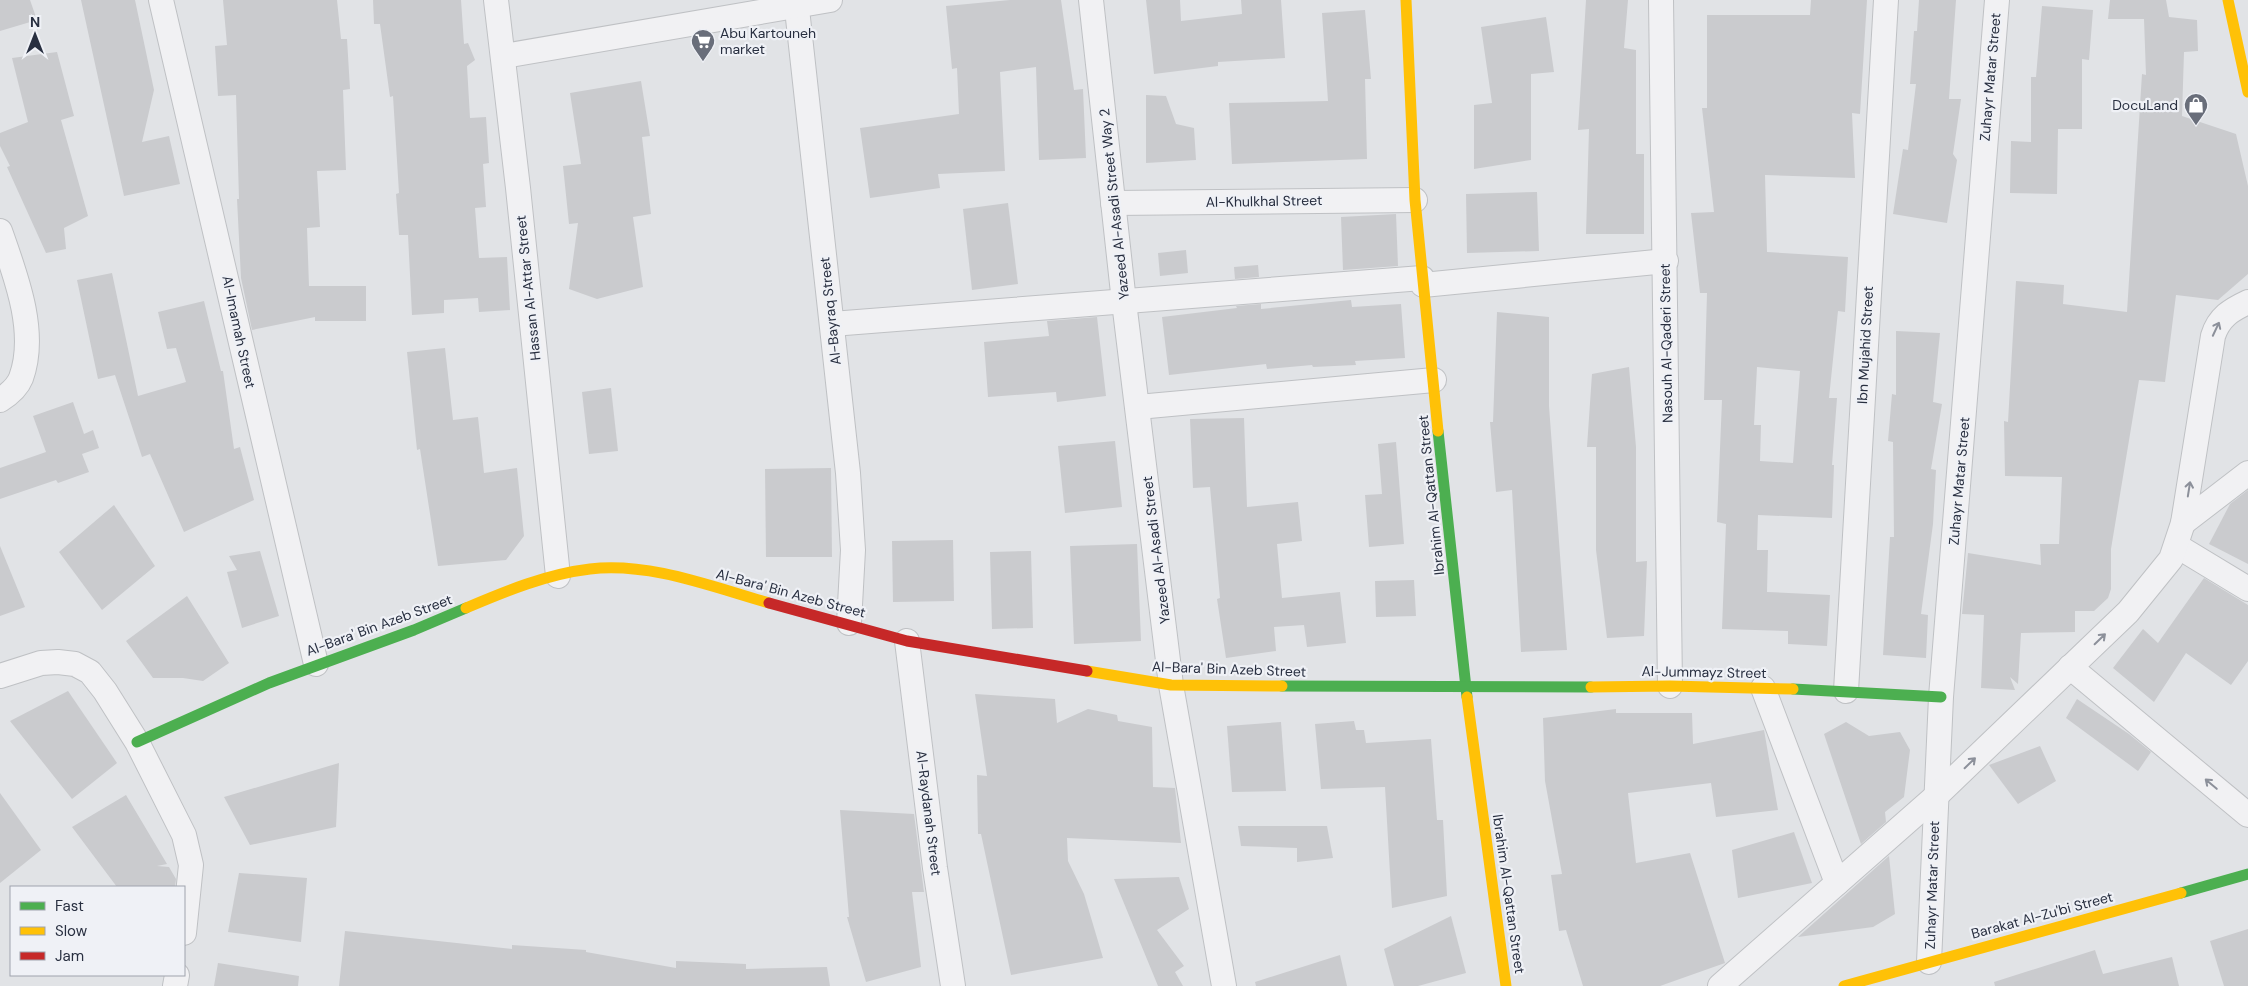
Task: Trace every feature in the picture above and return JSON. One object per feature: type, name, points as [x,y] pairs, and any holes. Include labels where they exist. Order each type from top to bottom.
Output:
[{"type":"street","name":"Al-Imamah Street","points":[[161,0],[316,664]]},
{"type":"street","name":"Hassan Al-Attar Street","points":[[496,0],[504,56],[558,576]]},
{"type":"street","points":[[504,56],[796,3],[830,0]]},
{"type":"street","name":"Yazeed Al-Asadi Street Way 2","points":[[1091,0],[1124,302],[1138,407]]},
{"type":"street","name":"Ibrahim Al-Qattan Street","points":[[1406,0],[1415,200],[1423,281],[1466,688],[1506,986]]},
{"type":"street","name":"Nasouh Al-Qaderi Street","points":[[1661,0],[1666,260],[1670,686]]},
{"type":"street","name":"Ibn Mujahid Street","points":[[1846,691],[1886,0]]},
{"type":"street","name":"Zuhayr Matar Street","points":[[1928,962],[1941,697],[1996,0]]},
{"type":"street","points":[[2228,0],[2248,92]]},
{"type":"street","name":"Al-Bayraq Street","points":[[796,3],[832,324],[853,550],[849,623]]},
{"type":"street","name":"Al-Khulkhal Street","points":[[1113,203],[1415,200]]},
{"type":"street","points":[[0,231],[24,311],[26,344],[21,380],[11,392],[0,400]]},
{"type":"street","points":[[832,324],[1423,281],[1666,260]]},
{"type":"street","points":[[1720,986],[1935,797],[2128,612],[2171,559],[2183,524],[2213,336],[2217,324],[2230,311],[2248,302]]},
{"type":"street","points":[[1138,407],[1434,380]]},
{"type":"street","name":"Yazeed Al-Asadi Street","points":[[1138,407],[1171,685],[1224,986]]},
{"type":"street","points":[[2183,524],[2248,473]]},
{"type":"street","points":[[2177,546],[2248,589]]},
{"type":"street","name":"Al-Bara' Bin Azeb Street","points":[[137,742],[208,708],[316,664],[392,639],[513,590],[558,576],[587,570],[639,569],[849,623],[907,640],[1171,685],[1466,688]]},
{"type":"street","name":"Al-Raydanah Street","points":[[907,640],[935,868],[953,986]]},
{"type":"street","points":[[0,676],[41,663],[58,662],[75,664],[90,672],[95,678],[137,742],[184,835],[189,850],[190,884],[185,925]]},
{"type":"street","points":[[2070,668],[2248,815]]},
{"type":"street","name":"Al-Jummayz Street","points":[[1466,688],[1670,686],[1846,691],[1941,697]]},
{"type":"street","points":[[1763,688],[1837,883]]},
{"type":"street","name":"Barakat Al-Zu'bi Street","points":[[1844,986],[2248,874]]},
{"type":"building","points":[[0,0],[30,0],[37,20],[0,31]]},
{"type":"building","points":[[81,0],[135,0],[154,90],[142,142],[169,136],[180,184],[124,196]]},
{"type":"building","points":[[223,0],[337,0],[341,39],[347,39],[350,89],[343,90],[346,170],[317,171],[320,227],[307,228],[309,286],[366,286],[366,321],[315,321],[315,317],[252,330],[241,278],[237,199],[239,199],[236,95],[218,96],[215,46],[227,45]]},
{"type":"building","points":[[373,0],[461,0],[464,44],[468,43],[475,60],[467,66],[470,118],[486,117],[489,163],[483,164],[486,207],[475,208],[479,258],[507,257],[510,310],[479,312],[478,298],[444,300],[444,313],[412,315],[408,235],[399,235],[396,194],[399,193],[393,96],[390,97],[380,24],[374,24]]},
{"type":"building","points":[[1010,0],[1061,0],[1074,90],[1083,89],[1086,158],[1039,160],[1036,67],[1000,72],[1005,171],[938,174],[940,188],[870,198],[860,128],[959,114],[957,68],[952,69],[946,6]]},
{"type":"building","points":[[1146,0],[1180,0],[1181,21],[1242,14],[1241,0],[1281,0],[1285,58],[1218,62],[1218,66],[1154,74]]},
{"type":"building","points":[[1586,0],[1628,0],[1624,48],[1636,50],[1636,154],[1644,154],[1644,234],[1586,234],[1589,129],[1578,130]]},
{"type":"building","points":[[1811,0],[1867,0],[1860,114],[1852,113],[1855,178],[1765,175],[1767,252],[1848,257],[1845,312],[1838,311],[1829,398],[1837,398],[1832,465],[1834,465],[1832,518],[1758,515],[1757,550],[1768,550],[1767,592],[1830,595],[1827,646],[1788,644],[1788,631],[1722,629],[1726,524],[1717,522],[1722,400],[1704,400],[1707,293],[1700,293],[1691,213],[1714,212],[1702,108],[1707,108],[1707,15],[1810,15]],"holes":[[[1757,367],[1800,371],[1793,463],[1760,461],[1761,425],[1754,425]]]},
{"type":"building","points":[[1919,0],[1956,0],[1949,99],[1961,99],[1953,154],[1957,160],[1947,223],[1893,214],[1903,149],[1908,150],[1916,84],[1910,84],[1914,31],[1917,31]]},
{"type":"building","points":[[2110,0],[2166,0],[2169,17],[2197,20],[2198,51],[2184,52],[2182,116],[2236,134],[2248,186],[2248,274],[2218,300],[2176,295],[2165,382],[2139,380],[2111,549],[2111,589],[2108,598],[2094,611],[2075,611],[2075,632],[2021,633],[2018,684],[2010,677],[2015,690],[1981,688],[1984,615],[1962,614],[1968,553],[2041,565],[2040,544],[2059,544],[2062,477],[2005,476],[2004,421],[2008,422],[2016,281],[2064,285],[2063,304],[2127,312],[2142,74],[2146,75],[2144,19],[2108,19]]},
{"type":"building","points":[[2042,6],[2093,10],[2089,60],[2082,59],[2082,129],[2058,129],[2057,194],[2010,193],[2011,141],[2031,142],[2031,77],[2036,77]]},
{"type":"building","points":[[1365,10],[1371,79],[1365,79],[1367,159],[1232,164],[1229,103],[1328,101],[1322,13]]},
{"type":"building","points":[[1546,17],[1554,72],[1531,74],[1531,160],[1474,169],[1474,105],[1492,103],[1481,27]]},
{"type":"building","points":[[57,52],[74,116],[61,120],[88,216],[64,228],[66,249],[46,253],[7,167],[10,166],[0,146],[0,133],[28,122],[12,58]]},
{"type":"building","points":[[641,81],[650,136],[642,137],[651,214],[633,217],[643,287],[597,299],[569,289],[578,223],[569,224],[563,166],[581,164],[570,93]]},
{"type":"building","points":[[1146,95],[1166,96],[1176,124],[1194,128],[1196,160],[1146,163]]},
{"type":"building","points":[[1537,192],[1539,251],[1467,253],[1466,194]]},
{"type":"building","points":[[1008,203],[1018,284],[972,290],[963,209]]},
{"type":"building","points":[[1396,214],[1398,266],[1343,270],[1341,217]]},
{"type":"building","points":[[1186,250],[1188,273],[1160,276],[1158,253]]},
{"type":"building","points":[[1258,265],[1259,277],[1235,279],[1234,267]]},
{"type":"building","points":[[112,273],[138,396],[186,382],[176,348],[167,349],[158,312],[204,301],[221,371],[223,371],[234,449],[240,447],[254,500],[184,532],[150,454],[142,457],[115,375],[98,379],[77,280]]},
{"type":"building","points":[[1351,300],[1352,307],[1401,304],[1405,358],[1355,361],[1356,365],[1313,367],[1312,365],[1267,369],[1266,364],[1169,375],[1162,317],[1237,308],[1236,306],[1261,304],[1261,309]]},
{"type":"building","points":[[1497,312],[1549,317],[1549,406],[1567,650],[1521,652],[1512,490],[1496,492],[1490,422],[1493,422]]},
{"type":"building","points":[[1097,317],[1106,396],[1057,402],[1056,392],[988,397],[984,342],[1049,336],[1047,321]]},
{"type":"building","points":[[1896,331],[1940,333],[1933,402],[1942,404],[1931,469],[1936,470],[1933,524],[1921,614],[1928,615],[1926,658],[1883,655],[1890,537],[1894,537],[1893,442],[1888,441],[1892,394],[1896,395]]},
{"type":"building","points":[[445,348],[453,420],[478,417],[484,473],[517,468],[524,536],[506,560],[438,566],[420,449],[417,450],[407,352]]},
{"type":"building","points":[[1629,367],[1636,447],[1636,562],[1647,561],[1644,636],[1607,638],[1596,550],[1596,447],[1587,447],[1592,374]]},
{"type":"building","points":[[611,388],[618,451],[589,454],[582,392]]},
{"type":"building","points":[[73,402],[84,434],[93,430],[99,448],[82,454],[89,472],[58,483],[56,480],[0,499],[0,468],[46,452],[33,416]]},
{"type":"building","points":[[1244,418],[1247,507],[1298,502],[1302,541],[1277,544],[1282,598],[1340,592],[1346,643],[1307,647],[1304,625],[1274,627],[1276,651],[1226,658],[1217,599],[1220,598],[1210,487],[1193,488],[1190,419]]},
{"type":"building","points":[[1115,441],[1122,507],[1065,513],[1058,446]]},
{"type":"building","points":[[1396,442],[1404,544],[1369,547],[1365,495],[1382,494],[1378,444]]},
{"type":"building","points":[[831,468],[832,557],[766,557],[765,469]]},
{"type":"building","points":[[2248,490],[2248,564],[2209,544],[2230,504]]},
{"type":"building","points":[[114,505],[155,566],[102,610],[59,552]]},
{"type":"building","points":[[953,540],[954,601],[893,602],[892,541]]},
{"type":"building","points":[[1137,544],[1141,641],[1074,644],[1070,546]]},
{"type":"building","points":[[0,546],[25,607],[0,616]]},
{"type":"building","points":[[260,551],[279,616],[242,628],[227,572],[237,570],[229,556]]},
{"type":"building","points":[[1031,551],[1033,628],[992,629],[990,552]]},
{"type":"building","points":[[2204,578],[2248,605],[2248,661],[2231,685],[2186,653],[2154,702],[2113,668],[2143,629],[2158,643]]},
{"type":"building","points":[[1414,580],[1416,616],[1376,617],[1375,581]]},
{"type":"building","points":[[187,596],[229,663],[203,681],[183,678],[153,678],[126,641]]},
{"type":"building","points":[[68,691],[117,763],[72,799],[10,721]]},
{"type":"building","points":[[975,694],[1055,699],[1057,723],[1088,709],[1117,715],[1118,721],[1152,727],[1153,787],[1175,788],[1181,843],[1067,838],[1068,861],[1084,894],[1103,958],[1011,975],[981,834],[978,834],[977,775],[987,776]]},
{"type":"building","points":[[2077,699],[2129,734],[2151,752],[2138,771],[2066,718]]},
{"type":"building","points":[[1616,709],[1616,713],[1692,713],[1693,744],[1764,730],[1778,810],[1716,817],[1711,783],[1628,793],[1636,863],[1690,853],[1725,963],[1660,986],[1583,986],[1566,930],[1559,931],[1551,875],[1562,874],[1545,781],[1543,718]]},
{"type":"building","points":[[1354,721],[1356,730],[1364,730],[1366,743],[1431,739],[1437,820],[1443,820],[1447,896],[1392,908],[1385,787],[1321,789],[1315,724]]},
{"type":"building","points":[[1281,722],[1286,791],[1232,792],[1227,726]]},
{"type":"building","points":[[1846,722],[1869,736],[1900,732],[1910,750],[1904,797],[1885,812],[1886,822],[1861,844],[1824,734]]},
{"type":"building","points":[[2040,746],[2056,781],[2018,804],[1989,765]]},
{"type":"building","points":[[339,763],[336,827],[250,845],[224,797]]},
{"type":"building","points":[[0,793],[41,850],[0,883]]},
{"type":"building","points":[[126,795],[167,864],[157,866],[169,867],[176,879],[175,886],[116,886],[72,827]]},
{"type":"building","points":[[840,810],[914,814],[924,892],[912,892],[921,967],[866,982],[847,917],[849,917]]},
{"type":"building","points":[[1238,826],[1327,826],[1333,858],[1297,862],[1297,848],[1241,846]]},
{"type":"building","points":[[1794,832],[1812,883],[1738,898],[1732,850]]},
{"type":"building","points":[[1889,856],[1895,914],[1873,927],[1798,937]]},
{"type":"building","points":[[239,873],[307,878],[301,942],[228,932]]},
{"type":"building","points":[[1179,877],[1189,909],[1157,930],[1184,966],[1175,972],[1183,986],[1158,986],[1114,879]]},
{"type":"building","points":[[1451,916],[1466,973],[1418,986],[1394,986],[1384,949]]},
{"type":"building","points":[[2248,929],[2248,986],[2224,986],[2210,941]]},
{"type":"building","points":[[345,931],[512,949],[512,945],[586,950],[586,952],[676,968],[676,961],[746,964],[746,969],[827,967],[830,986],[339,986]]},
{"type":"building","points":[[2095,950],[2103,974],[2172,957],[2179,986],[1995,986],[1994,982]]},
{"type":"building","points":[[1340,955],[1347,986],[1256,986],[1255,982]]},
{"type":"building","points":[[218,963],[299,976],[298,986],[214,986]]},
{"type":"traffic: fast","points":[[1438,431],[1467,697]]},
{"type":"traffic: fast","points":[[137,742],[269,683],[414,630],[466,608]]},
{"type":"traffic: fast","points":[[1282,686],[1591,687]]},
{"type":"traffic: fast","points":[[1793,689],[1941,697]]},
{"type":"traffic: fast","points":[[2181,893],[2248,874]]},
{"type":"traffic: slow","points":[[1406,0],[1415,200],[1438,431]]},
{"type":"traffic: slow","points":[[2228,0],[2248,92]]},
{"type":"traffic: slow","points":[[466,608],[542,579],[574,571],[613,568],[658,572],[681,577],[769,603]]},
{"type":"traffic: slow","points":[[1087,671],[1171,685],[1282,686]]},
{"type":"traffic: slow","points":[[1591,687],[1670,686],[1793,689]]},
{"type":"traffic: slow","points":[[1467,697],[1506,986]]},
{"type":"traffic: slow","points":[[1844,986],[2181,893]]},
{"type":"traffic: jam","points":[[769,603],[907,641],[1087,671]]},
{"type":"place","name":"Abu Kartouneh market","points":[[703,62]]},
{"type":"place","name":"DocuLand","points":[[2196,126]]}]
